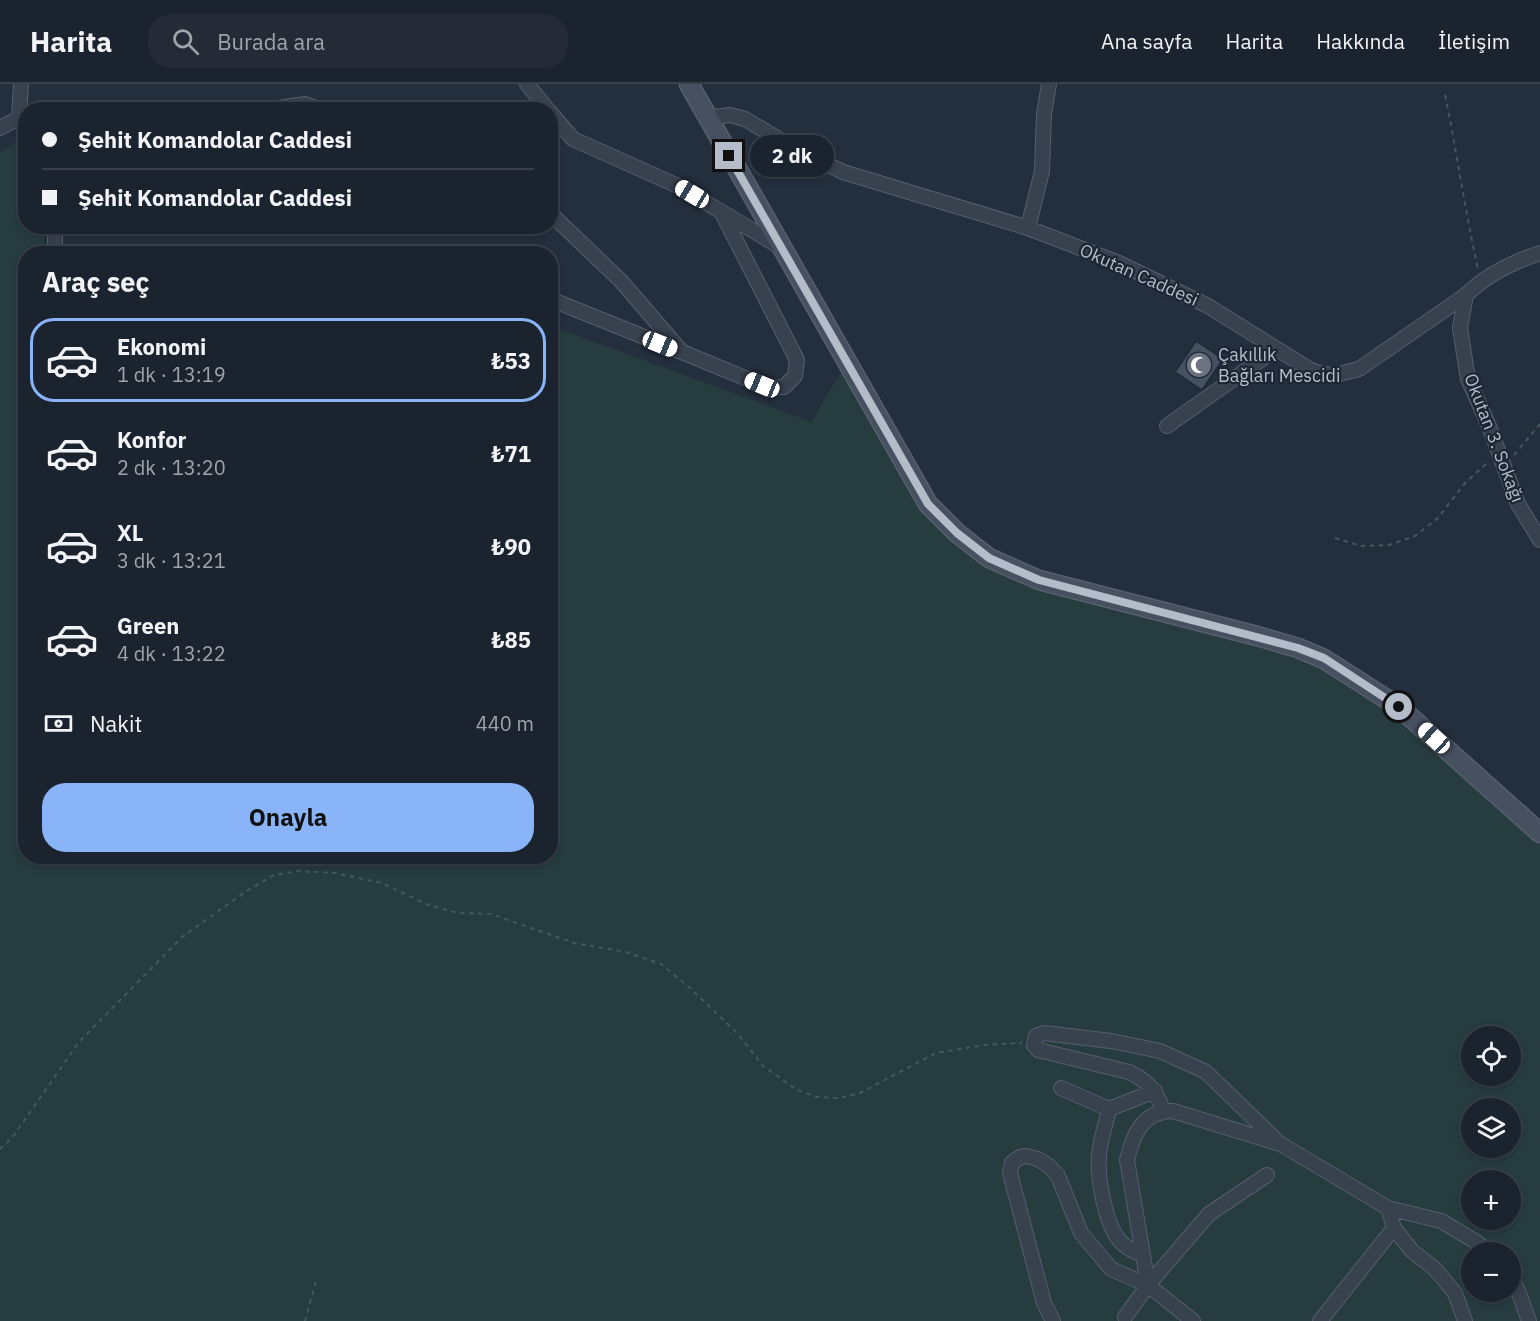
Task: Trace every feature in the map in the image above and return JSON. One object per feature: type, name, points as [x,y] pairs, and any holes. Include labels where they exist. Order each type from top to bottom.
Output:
[{"type":"main road","points":[[689,84],[928,504],[957,533],[989,558],[1039,580],[1257,636],[1324,658],[1399,707],[1540,833]]},
{"type":"street","points":[[21,84],[22,102]]},
{"type":"street","points":[[527,84],[542,102]]},
{"type":"street","points":[[1028,228],[1042,171],[1044,122],[1049,84]]},
{"type":"street","name":"Okutan Caddesi","points":[[708,118],[730,115],[745,118],[797,150],[843,172],[1028,228],[1119,263],[1208,306],[1309,369],[1322,374],[1347,374],[1359,369],[1466,295],[1480,281],[1540,253]]},
{"type":"street","points":[[0,128],[18,120]]},
{"type":"street","points":[[558,122],[573,139],[678,186],[784,249]]},
{"type":"street","points":[[558,302],[769,388],[784,387],[795,376],[797,360],[721,211]]},
{"type":"street","points":[[558,221],[621,281],[682,352]]},
{"type":"street","name":"Okutan 3. Sokağı","points":[[1466,295],[1460,328],[1468,379],[1518,504],[1540,540]]},
{"type":"street","points":[[1167,426],[1276,349]]},
{"type":"street","points":[[1163,1111],[1155,1091],[1142,1078],[1129,1072],[1038,1050],[1034,1042],[1036,1036],[1044,1033],[1111,1041],[1160,1051],[1206,1072],[1279,1143],[1388,1208],[1441,1221],[1476,1242]]},
{"type":"street","points":[[1061,1088],[1109,1109],[1155,1091]]},
{"type":"street","points":[[1109,1109],[1099,1156],[1102,1195],[1113,1232],[1131,1250],[1143,1255]]},
{"type":"street","points":[[1148,1285],[1127,1160],[1131,1143],[1145,1120],[1163,1111],[1173,1111],[1279,1143]]},
{"type":"street","points":[[1053,1321],[1044,1303],[1010,1173],[1012,1163],[1020,1156],[1038,1159],[1058,1176],[1081,1233],[1111,1269],[1148,1285],[1193,1321]]},
{"type":"street","points":[[1125,1317],[1148,1285],[1209,1214],[1267,1175]]},
{"type":"street","points":[[1388,1208],[1394,1228],[1412,1251],[1435,1269],[1455,1293],[1465,1321]]},
{"type":"street","points":[[1320,1321],[1394,1228]]},
{"type":"street","points":[[1521,1299],[1529,1321]]},
{"type":"path","points":[[1445,94],[1480,281]]},
{"type":"path","points":[[1504,466],[1540,424]]},
{"type":"path","points":[[1335,538],[1361,546],[1389,545],[1415,536],[1437,519],[1465,483],[1499,452]]},
{"type":"path","points":[[0,1149],[12,1138],[79,1042],[182,937],[245,892],[274,875],[298,872],[335,873],[382,883],[426,904],[458,913],[491,914],[574,943],[626,952],[662,964],[737,1033],[763,1066],[797,1090],[817,1098],[839,1098],[860,1093],[936,1053],[985,1045],[1034,1042]]},
{"type":"path","points":[[304,1321],[316,1281]]},
{"type":"green space","points":[[18,140],[18,234],[44,234],[44,246],[18,246],[18,864],[558,864],[558,329],[812,422],[845,368],[921,499],[990,555],[1341,669],[1540,834],[1540,1321],[0,1321],[0,152]]},
{"type":"building","name":"Çakıllık Bağları Mescidi","points":[[1196,341],[1223,359],[1202,390],[1175,372]]},
{"type":"place","name":"Çakıllık Bağları Mescidi","points":[[1199,365]]},
{"type":"route","points":[[729,156],[928,504],[957,533],[989,558],[1039,580],[1257,636],[1324,658],[1399,707]]}]
